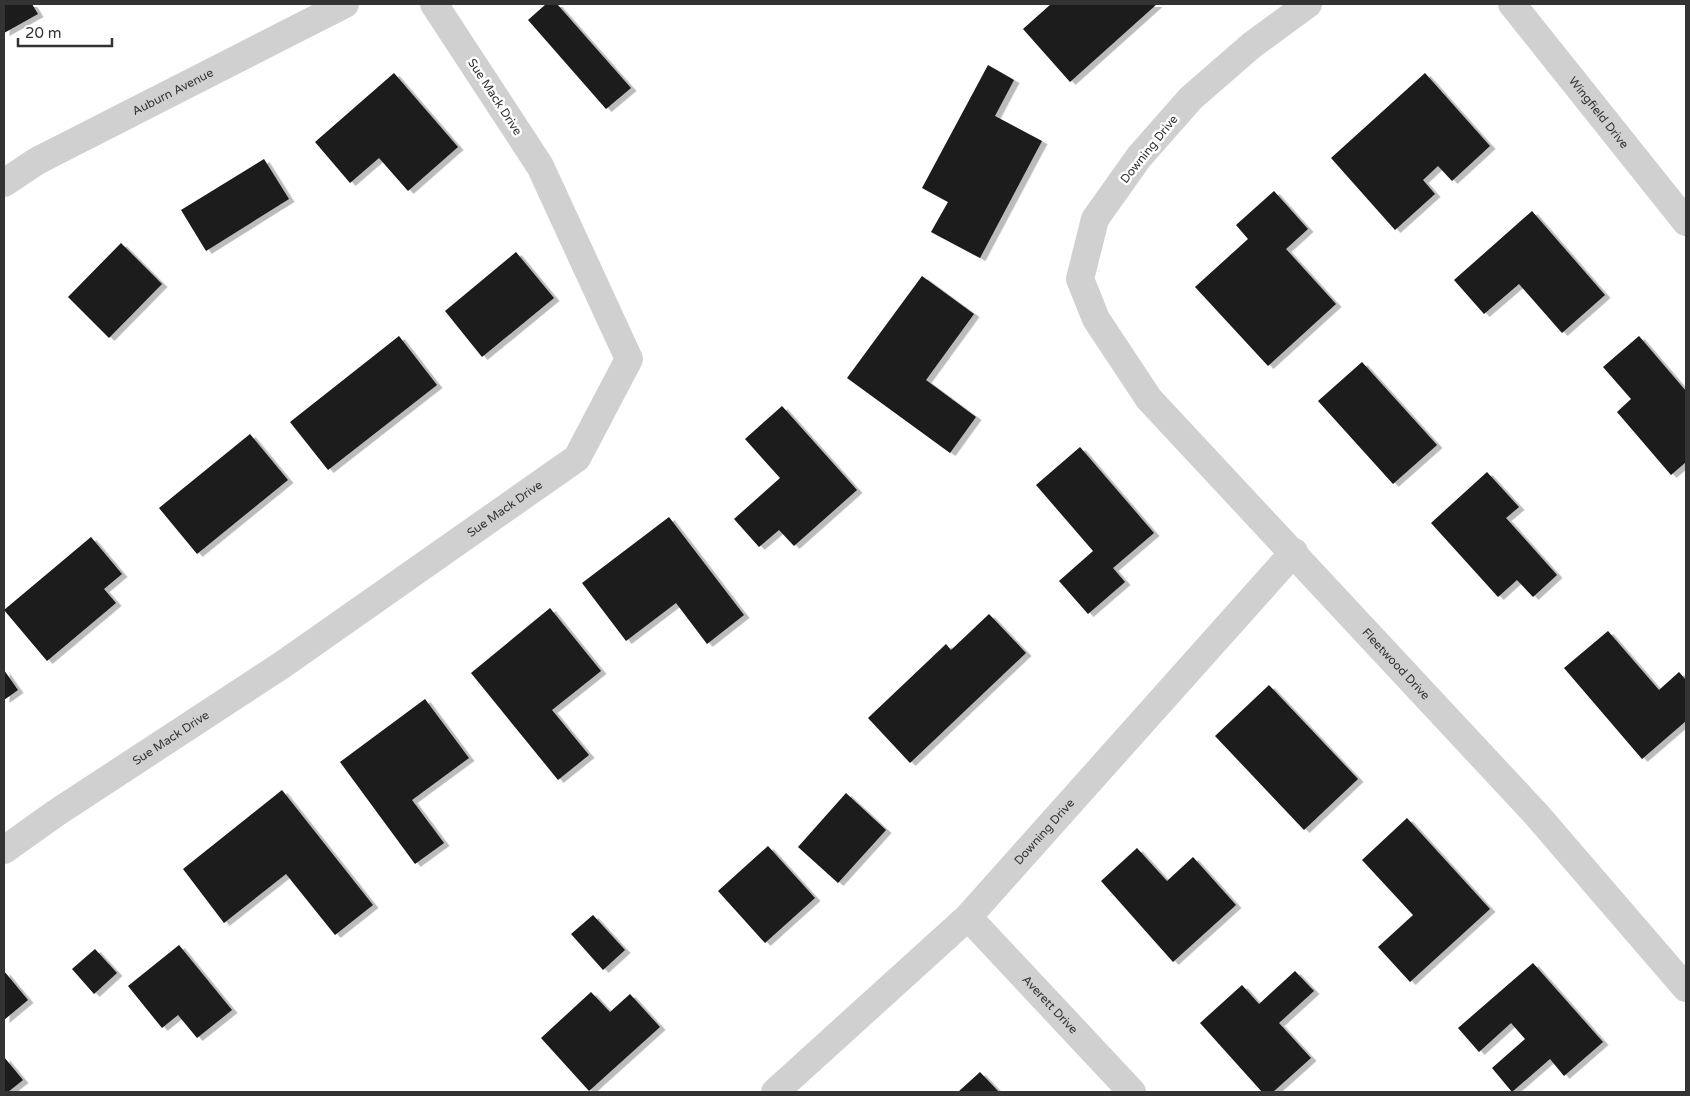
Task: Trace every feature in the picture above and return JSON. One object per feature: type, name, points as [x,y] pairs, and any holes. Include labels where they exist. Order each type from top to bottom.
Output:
[{"type":"street","name":"Auburn Avenue","points":[[4,183],[38,161],[345,4]]},
{"type":"street","name":"Sue Mack Drive","points":[[4,850],[56,813],[282,665],[577,458],[629,359],[540,166],[434,4]]},
{"type":"street","name":"Downing Drive","points":[[1108,338],[1096,318],[1080,279],[1095,218],[1139,157],[1191,98],[1252,45],[1308,4]]},
{"type":"street","name":"Wingfield Drive","points":[[1512,4],[1686,222]]},
{"type":"street","name":"Fleetwood Drive","points":[[1108,338],[1149,399],[1294,552],[1536,814],[1686,988]]},
{"type":"street","name":"Downing Drive","points":[[775,1092],[968,917],[1294,552]]},
{"type":"street","name":"Averett Drive","points":[[968,917],[1132,1092]]},
{"type":"building","points":[[4,4],[32,4],[38,14],[4,33]]},
{"type":"building","points":[[546,4],[557,4],[631,88],[606,109],[528,20]]},
{"type":"building","points":[[1051,4],[1157,4],[1070,82],[1023,29]]},
{"type":"building","points":[[988,65],[1014,80],[995,116],[1042,141],[980,258],[931,232],[948,202],[922,188]]},
{"type":"building","points":[[394,73],[458,147],[408,191],[379,158],[350,183],[315,142]]},
{"type":"building","points":[[1425,73],[1490,146],[1452,181],[1438,166],[1423,180],[1435,194],[1395,230],[1331,158]]},
{"type":"building","points":[[264,159],[289,199],[206,251],[181,210]]},
{"type":"building","points":[[1274,191],[1308,229],[1286,249],[1336,304],[1268,366],[1195,287],[1248,239],[1236,225]]},
{"type":"building","points":[[1532,211],[1605,295],[1562,333],[1519,284],[1484,314],[1454,280]]},
{"type":"building","points":[[121,243],[162,284],[109,338],[68,297]]},
{"type":"building","points":[[516,252],[554,298],[482,357],[445,311]]},
{"type":"building","points":[[922,276],[974,314],[926,380],[976,417],[950,453],[847,378]]},
{"type":"building","points":[[399,336],[437,385],[328,470],[290,422]]},
{"type":"building","points":[[1639,336],[1686,391],[1686,462],[1671,475],[1617,412],[1631,399],[1603,367]]},
{"type":"building","points":[[1362,362],[1437,445],[1393,484],[1318,401]]},
{"type":"building","points":[[782,406],[857,490],[794,546],[779,530],[759,547],[734,519],[780,478],[745,439]]},
{"type":"building","points":[[250,434],[288,480],[197,554],[159,508]]},
{"type":"building","points":[[1080,447],[1154,533],[1113,568],[1125,582],[1088,614],[1059,581],[1093,551],[1036,485]]},
{"type":"building","points":[[1487,472],[1519,507],[1506,518],[1557,575],[1533,597],[1517,580],[1498,597],[1431,523]]},
{"type":"building","points":[[669,517],[744,615],[707,644],[676,603],[626,641],[582,583]]},
{"type":"building","points":[[91,537],[122,574],[104,589],[116,603],[47,661],[4,610]]},
{"type":"building","points":[[550,608],[601,671],[552,710],[589,755],[558,780],[471,673]]},
{"type":"building","points":[[989,614],[1026,653],[910,763],[868,718],[946,644],[951,650]]},
{"type":"building","points":[[1608,631],[1659,690],[1679,672],[1686,680],[1686,721],[1642,759],[1564,668]]},
{"type":"building","points":[[4,670],[18,690],[4,700]]},
{"type":"building","points":[[1269,685],[1358,779],[1304,830],[1215,736]]},
{"type":"building","points":[[425,699],[469,758],[412,800],[444,843],[415,864],[340,762]]},
{"type":"building","points":[[282,790],[373,905],[335,935],[286,874],[224,923],[183,869]]},
{"type":"building","points":[[846,793],[886,830],[838,883],[798,847]]},
{"type":"building","points":[[1407,818],[1490,909],[1410,982],[1378,947],[1413,915],[1362,860]]},
{"type":"building","points":[[768,846],[815,898],[765,943],[718,891]]},
{"type":"building","points":[[1137,848],[1167,881],[1193,857],[1236,905],[1173,962],[1101,881]]},
{"type":"building","points":[[593,915],[625,950],[603,970],[571,934]]},
{"type":"building","points":[[179,945],[232,1010],[197,1038],[178,1015],[162,1028],[128,986]]},
{"type":"building","points":[[95,949],[117,973],[94,994],[72,969]]},
{"type":"building","points":[[1533,963],[1603,1042],[1564,1076],[1550,1059],[1512,1092],[1492,1068],[1525,1039],[1511,1023],[1479,1052],[1458,1028]]},
{"type":"building","points":[[4,971],[28,1000],[4,1020]]},
{"type":"building","points":[[1295,971],[1314,991],[1279,1023],[1311,1058],[1273,1092],[1262,1092],[1200,1023],[1242,985],[1259,1004]]},
{"type":"building","points":[[591,992],[610,1012],[630,994],[660,1027],[589,1091],[541,1038]]},
{"type":"building","points":[[4,1057],[23,1080],[8,1092],[4,1092]]},
{"type":"building","points":[[980,1072],[999,1092],[958,1092]]}]
